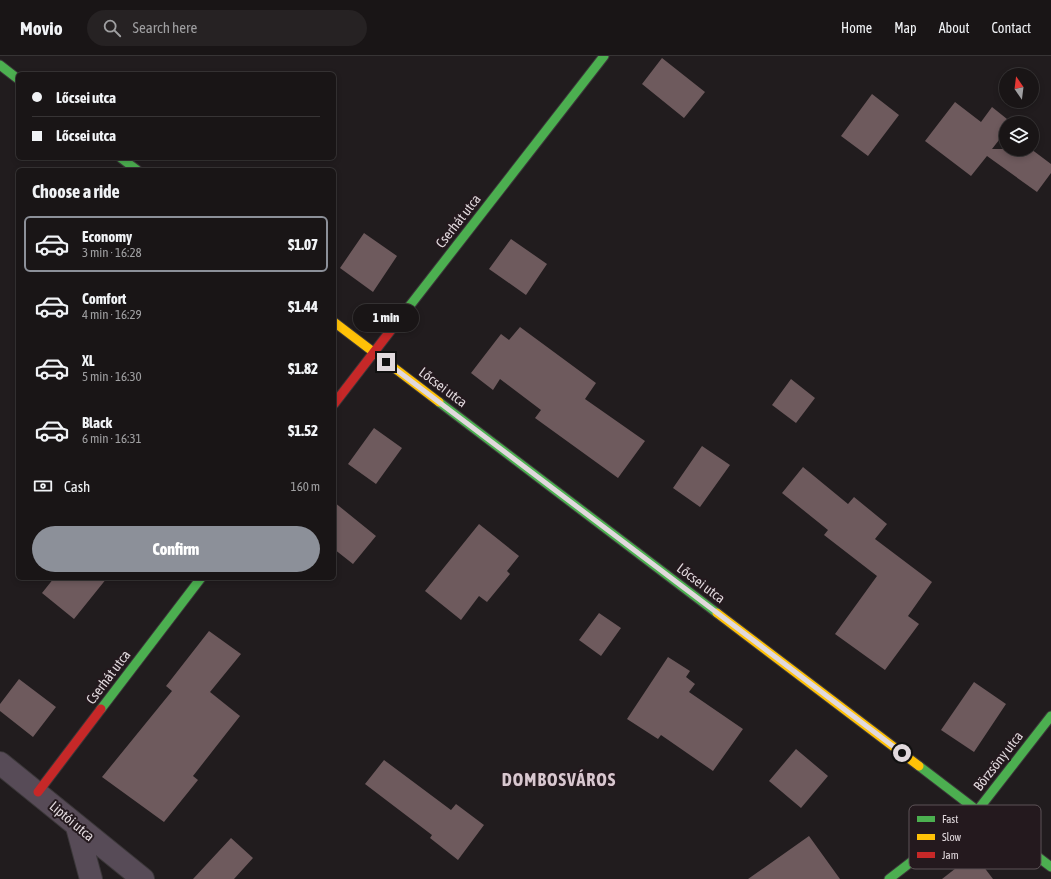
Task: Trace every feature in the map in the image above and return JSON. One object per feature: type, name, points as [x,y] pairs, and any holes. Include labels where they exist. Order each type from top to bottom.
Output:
[{"type":"street","name":"Cserhát utca","points":[[336,401],[604,56]]},
{"type":"street","points":[[0,65],[16,77]]},
{"type":"street","points":[[124,160],[134,168]]},
{"type":"street","name":"Lőcsei utca","points":[[336,324],[970,805]]},
{"type":"street","name":"Cserhát utca","points":[[38,792],[199,580]]},
{"type":"street","name":"Börzsöny utca","points":[[981,805],[1051,716]]},
{"type":"street","name":"Liptói utca","points":[[0,763],[38,792],[77,826],[143,879]]},
{"type":"street","points":[[77,826],[91,879]]},
{"type":"street","name":"Lőcsei utca","points":[[1041,859],[1051,867]]},
{"type":"street","name":"Börzsöny utca","points":[[889,879],[909,863]]},
{"type":"building","points":[[662,58],[705,92],[684,118],[642,84]]},
{"type":"building","points":[[872,94],[899,115],[868,156],[841,136]]},
{"type":"building","points":[[955,102],[981,122],[992,107],[1003,116],[999,116],[999,140],[992,149],[999,149],[999,156],[1039,155],[1051,164],[1051,173],[1037,192],[987,156],[971,176],[925,141]]},
{"type":"building","points":[[364,233],[397,256],[373,292],[340,268]]},
{"type":"building","points":[[511,239],[547,264],[526,295],[489,269]]},
{"type":"building","points":[[520,327],[596,383],[585,399],[645,441],[618,478],[535,418],[541,410],[500,379],[493,390],[471,373],[501,334],[509,340]]},
{"type":"building","points":[[791,379],[815,398],[796,423],[772,405]]},
{"type":"building","points":[[374,428],[402,448],[376,484],[348,464]]},
{"type":"building","points":[[702,446],[730,465],[700,507],[673,488]]},
{"type":"building","points":[[803,467],[848,504],[854,497],[887,524],[875,539],[932,582],[908,616],[919,624],[885,670],[835,634],[877,576],[824,535],[828,530],[782,493]]},
{"type":"building","points":[[336,504],[376,536],[353,564],[336,551]]},
{"type":"building","points":[[479,524],[519,556],[507,571],[510,574],[487,602],[479,596],[461,620],[425,591]]},
{"type":"building","points":[[52,580],[105,580],[74,619],[42,593]]},
{"type":"building","points":[[599,613],[621,628],[601,656],[579,640]]},
{"type":"building","points":[[209,631],[241,654],[210,692],[240,716],[193,776],[198,780],[164,822],[102,777],[172,691],[166,686]]},
{"type":"building","points":[[668,657],[690,671],[686,677],[695,684],[689,692],[743,729],[713,771],[661,735],[658,739],[627,719]]},
{"type":"building","points":[[19,679],[56,707],[33,737],[0,711],[0,704]]},
{"type":"building","points":[[974,682],[1006,704],[974,752],[941,730]]},
{"type":"building","points":[[796,749],[828,776],[801,808],[769,781]]},
{"type":"building","points":[[384,760],[451,810],[456,804],[484,825],[458,860],[430,838],[432,835],[365,784]]},
{"type":"building","points":[[809,836],[840,879],[748,879]]},
{"type":"building","points":[[231,838],[253,858],[234,879],[193,879]]},
{"type":"building","points":[[955,869],[985,869],[993,879],[942,879]]},
{"type":"traffic: fast","points":[[408,308],[604,56]]},
{"type":"traffic: fast","points":[[0,65],[16,77]]},
{"type":"traffic: fast","points":[[124,160],[134,168]]},
{"type":"traffic: fast","points":[[439,402],[717,613]]},
{"type":"traffic: fast","points":[[101,709],[199,580]]},
{"type":"traffic: fast","points":[[982,805],[1051,716]]},
{"type":"traffic: fast","points":[[919,766],[970,805]]},
{"type":"traffic: fast","points":[[1041,859],[1051,867]]},
{"type":"traffic: fast","points":[[889,879],[909,864]]},
{"type":"traffic: slow","points":[[336,324],[439,402]]},
{"type":"traffic: slow","points":[[717,613],[919,766]]},
{"type":"traffic: jam","points":[[336,401],[408,308]]},
{"type":"traffic: jam","points":[[38,792],[101,709]]},
{"type":"district","name":"DOMBOSVÁROS","points":[[559,780]]},
{"type":"route","points":[[386,362],[902,753]]}]
